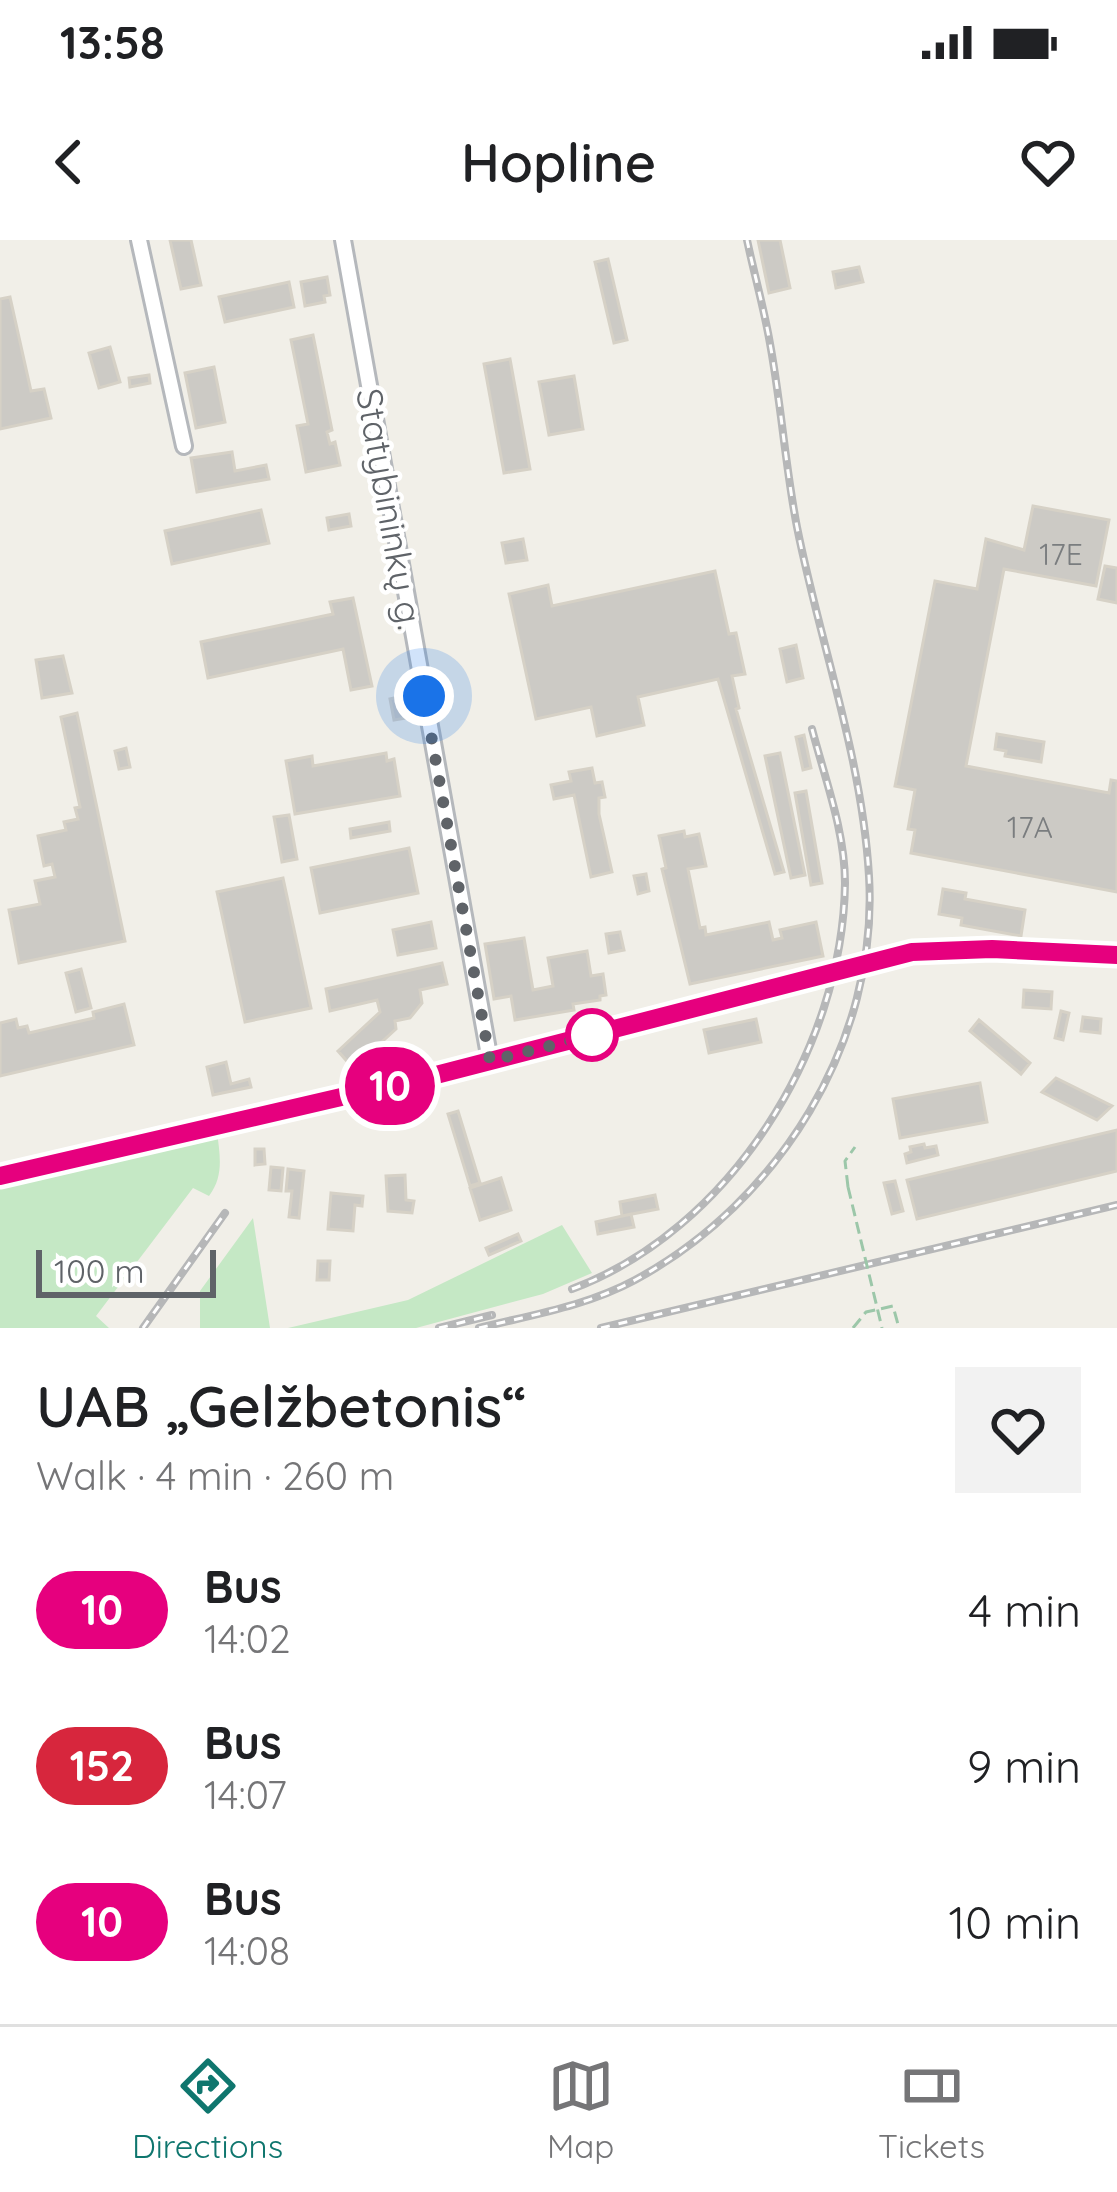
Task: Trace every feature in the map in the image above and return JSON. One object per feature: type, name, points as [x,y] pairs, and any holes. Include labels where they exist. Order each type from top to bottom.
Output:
[{"type":"street","points":[[139,240],[184,446]]},
{"type":"street","name":"Statybininkų g.","points":[[343,240],[490,1061]]},
{"type":"street","points":[[0,1176],[490,1061],[912,952],[992,949],[1117,955]]},
{"type":"path","points":[[855,1147],[845,1161],[848,1187],[882,1328]]},
{"type":"path","points":[[853,1328],[866,1312],[893,1306],[898,1328]]},
{"type":"green space","points":[[217,1132],[220,1165],[214,1188],[209,1196],[193,1188],[96,1316],[109,1328],[0,1328],[0,1182]]},
{"type":"green space","points":[[253,1218],[270,1328],[200,1328],[200,1291]]},
{"type":"green space","points":[[562,1225],[592,1273],[543,1294],[416,1328],[288,1328],[408,1300]]},
{"type":"building","points":[[170,240],[191,240],[201,285],[181,289]]},
{"type":"building","points":[[758,240],[780,240],[790,288],[769,293]]},
{"type":"building","points":[[608,259],[627,340],[614,343],[595,262]]},
{"type":"building","points":[[859,267],[863,282],[836,288],[833,272]]},
{"type":"building","points":[[327,277],[330,295],[324,296],[325,302],[305,306],[301,282]]},
{"type":"building","points":[[289,282],[294,307],[225,322],[219,297]]},
{"type":"building","points":[[10,297],[31,391],[44,389],[51,418],[0,429],[0,299]]},
{"type":"building","points":[[313,335],[332,430],[327,432],[330,444],[335,442],[340,465],[306,472],[297,426],[308,424],[291,340]]},
{"type":"building","points":[[110,347],[120,382],[99,388],[89,353]]},
{"type":"building","points":[[510,359],[530,469],[504,473],[484,364]]},
{"type":"building","points":[[214,367],[225,422],[196,428],[185,373]]},
{"type":"building","points":[[149,375],[150,383],[130,387],[129,378]]},
{"type":"building","points":[[574,376],[583,429],[549,435],[539,382]]},
{"type":"building","points":[[232,452],[235,471],[266,465],[269,479],[197,492],[191,458]]},
{"type":"building","points":[[1033,506],[1109,520],[1096,586],[1004,569],[966,766],[1109,793],[1111,780],[1117,781],[1117,892],[911,853],[915,830],[908,829],[915,790],[895,786],[935,581],[977,589],[986,539],[1024,550]]},
{"type":"building","points":[[261,510],[269,543],[172,564],[165,531]]},
{"type":"building","points":[[349,514],[351,526],[329,530],[327,518]]},
{"type":"building","points":[[523,539],[527,560],[506,563],[502,543]]},
{"type":"building","points":[[1105,566],[1117,568],[1117,603],[1098,599]]},
{"type":"building","points":[[715,571],[729,634],[736,633],[745,674],[732,676],[736,709],[784,872],[775,874],[718,679],[638,697],[644,725],[597,736],[591,707],[536,719],[509,594],[548,585],[552,606]]},
{"type":"building","points":[[353,598],[372,686],[351,690],[343,649],[208,678],[201,642],[333,614],[330,602]]},
{"type":"building","points":[[796,645],[803,678],[787,682],[780,649]]},
{"type":"building","points":[[63,656],[72,693],[42,698],[36,660]]},
{"type":"building","points":[[407,695],[412,717],[394,720],[390,699]]},
{"type":"building","points":[[77,713],[125,941],[19,963],[9,910],[40,904],[35,881],[55,877],[52,864],[44,866],[38,836],[66,830],[64,822],[78,819],[75,808],[80,807],[61,717]]},
{"type":"building","points":[[997,734],[1044,742],[1041,762],[1005,756],[1006,751],[995,749]]},
{"type":"building","points":[[804,735],[811,768],[803,770],[796,737]]},
{"type":"building","points":[[126,748],[130,767],[119,769],[115,751]]},
{"type":"building","points":[[386,753],[387,761],[394,759],[400,796],[295,814],[286,761],[312,756],[313,766]]},
{"type":"building","points":[[780,753],[805,875],[791,878],[765,756]]},
{"type":"building","points":[[592,768],[605,797],[599,798],[599,814],[612,872],[591,877],[574,795],[554,799],[551,785],[571,781],[569,772]]},
{"type":"building","points":[[806,791],[822,883],[811,885],[795,793]]},
{"type":"building","points":[[289,815],[297,859],[282,862],[274,817]]},
{"type":"building","points":[[389,822],[390,831],[351,838],[350,829]]},
{"type":"building","points":[[684,831],[685,837],[699,834],[706,866],[688,869],[700,928],[705,927],[706,935],[769,922],[773,940],[782,938],[780,930],[816,922],[823,956],[690,984],[662,869],[666,868],[659,836]]},
{"type":"building","points":[[409,848],[418,893],[320,913],[311,868]]},
{"type":"building","points":[[646,874],[649,891],[638,894],[634,876]]},
{"type":"building","points":[[283,878],[311,1008],[245,1022],[217,892]]},
{"type":"building","points":[[943,889],[966,893],[965,899],[1025,910],[1021,936],[961,925],[962,918],[939,914]]},
{"type":"building","points":[[431,922],[436,948],[398,955],[393,930]]},
{"type":"building","points":[[620,932],[624,950],[609,953],[606,934]]},
{"type":"building","points":[[524,938],[533,990],[553,986],[548,958],[587,951],[591,976],[603,974],[606,995],[573,1004],[574,1010],[515,1020],[511,996],[494,999],[485,944]]},
{"type":"building","points":[[442,963],[447,984],[420,990],[422,1003],[410,1018],[395,1021],[396,1029],[353,1068],[338,1051],[380,1012],[377,1000],[330,1011],[326,989]]},
{"type":"building","points":[[81,969],[91,1008],[76,1012],[66,973]]},
{"type":"building","points":[[1024,990],[1052,992],[1051,1009],[1023,1007]]},
{"type":"building","points":[[124,1004],[134,1045],[0,1076],[0,1023],[16,1019],[18,1028],[27,1026],[29,1033],[94,1018],[93,1012]]},
{"type":"building","points":[[1061,1011],[1069,1013],[1063,1040],[1055,1038]]},
{"type":"building","points":[[1083,1017],[1101,1019],[1100,1033],[1081,1031]]},
{"type":"building","points":[[756,1019],[761,1042],[709,1053],[704,1030]]},
{"type":"building","points":[[979,1020],[1030,1063],[1021,1074],[970,1031]]},
{"type":"building","points":[[226,1062],[231,1084],[249,1079],[251,1087],[213,1095],[207,1067]]},
{"type":"building","points":[[1056,1078],[1112,1106],[1097,1120],[1042,1092]]},
{"type":"building","points":[[980,1083],[987,1122],[900,1138],[893,1099]]},
{"type":"building","points":[[458,1111],[480,1183],[470,1186],[448,1114]]},
{"type":"building","points":[[1117,1130],[1117,1171],[917,1219],[907,1180]]},
{"type":"building","points":[[924,1144],[925,1148],[936,1146],[938,1155],[907,1163],[905,1154],[911,1152],[910,1147]]},
{"type":"building","points":[[255,1149],[264,1149],[265,1164],[255,1165]]},
{"type":"building","points":[[271,1167],[283,1168],[281,1191],[269,1190]]},
{"type":"building","points":[[288,1169],[304,1171],[299,1218],[289,1217]]},
{"type":"building","points":[[405,1175],[406,1200],[414,1201],[412,1213],[388,1211],[386,1176]]},
{"type":"building","points":[[501,1178],[511,1210],[480,1220],[470,1188]]},
{"type":"building","points":[[895,1181],[903,1211],[892,1214],[884,1183]]},
{"type":"building","points":[[331,1193],[363,1196],[362,1206],[355,1205],[353,1231],[328,1229]]},
{"type":"building","points":[[655,1195],[658,1209],[622,1216],[620,1202]]},
{"type":"building","points":[[631,1214],[634,1227],[598,1234],[596,1222]]},
{"type":"building","points":[[518,1234],[521,1241],[489,1255],[486,1248]]},
{"type":"building","points":[[318,1261],[330,1261],[329,1280],[317,1280]]},
{"type":"railway","points":[[479,1328],[617,1289],[687,1247],[734,1207],[775,1162],[810,1111],[837,1056],[857,998],[868,938],[865,832],[797,527],[773,362],[747,240]]},
{"type":"railway","points":[[572,1289],[629,1261],[681,1224],[727,1178],[767,1126],[799,1069],[824,1008],[839,946],[845,883],[838,825],[812,729]]},
{"type":"railway","points":[[601,1328],[1117,1205]]},
{"type":"railway","points":[[143,1328],[225,1213]]},
{"type":"railway","points":[[439,1328],[492,1315]]},
{"type":"bus line","name":"10","points":[[0,1176],[436,1075],[912,952],[992,949],[1117,955]]},
{"type":"route","points":[[424,696],[490,1061],[592,1035]]}]
